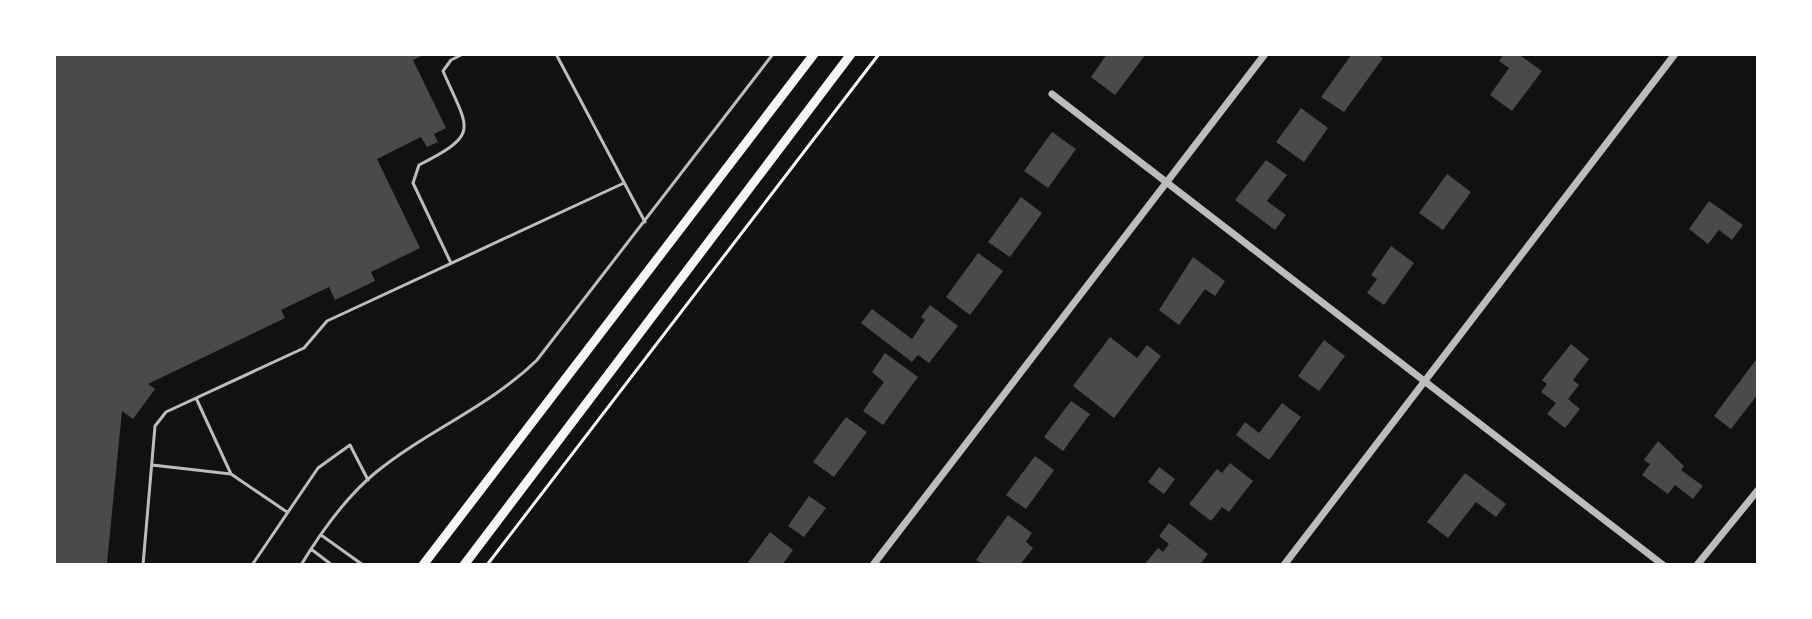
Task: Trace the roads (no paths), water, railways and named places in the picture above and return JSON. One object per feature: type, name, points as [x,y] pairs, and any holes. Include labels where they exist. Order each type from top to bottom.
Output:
[{"type":"main road","points":[[423,565],[814,54]]},
{"type":"main road","points":[[464,565],[851,54]]},
{"type":"street","points":[[873,565],[1265,54]]},
{"type":"street","points":[[1284,565],[1675,54]]},
{"type":"street","points":[[1052,94],[1663,565]]},
{"type":"street","points":[[1697,565],[1758,490]]},
{"type":"lane","points":[[451,263],[413,183],[419,165],[458,145],[463,133],[464,121],[443,71],[451,60],[463,54]]},
{"type":"lane","points":[[556,54],[645,222]]},
{"type":"lane","points":[[301,565],[321,535],[368,480],[405,451],[506,389],[528,369],[773,54]]},
{"type":"lane","points":[[143,565],[155,426],[166,412],[304,348],[327,321],[624,183]]},
{"type":"lane","points":[[196,398],[231,474]]},
{"type":"lane","points":[[252,565],[318,468],[350,445],[368,480]]},
{"type":"lane","points":[[152,465],[231,474],[287,512]]},
{"type":"lane","points":[[321,535],[363,565]]},
{"type":"lane","points":[[311,549],[332,565]]}]
